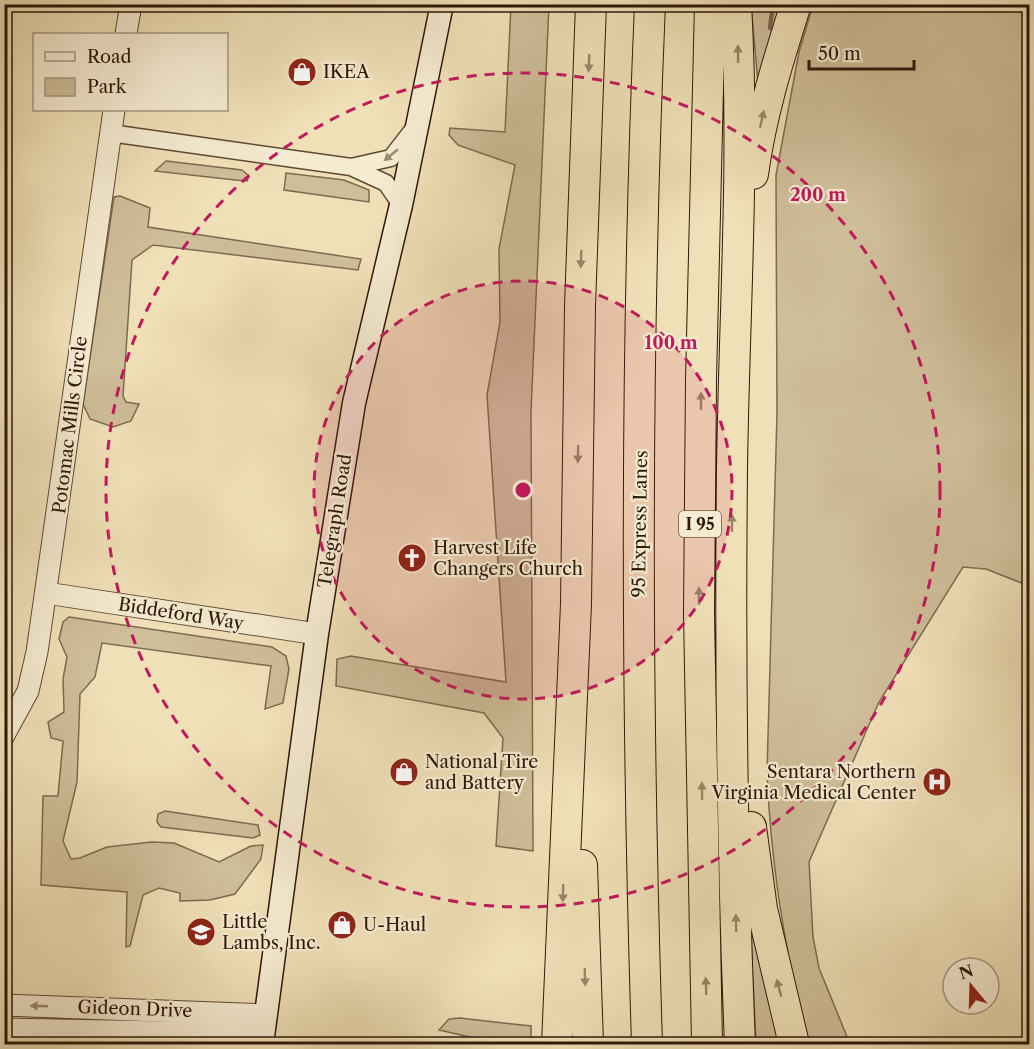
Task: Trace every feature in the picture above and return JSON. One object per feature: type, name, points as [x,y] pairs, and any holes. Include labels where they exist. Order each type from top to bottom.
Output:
[{"type":"highway","points":[[557,1044],[576,604],[580,306],[591,4]]},
{"type":"highway","name":"95 Express Lanes","points":[[647,1044],[640,782],[639,617],[642,336],[650,4]]},
{"type":"highway","name":"I 95","points":[[708,1044],[699,602],[701,380],[710,4]]},
{"type":"highway","points":[[736,4],[738,91],[733,744],[740,1044]]},
{"type":"highway","points":[[735,323],[760,123],[796,4]]},
{"type":"highway","points":[[733,603],[749,814],[760,899],[774,969],[794,1044]]},
{"type":"highway","points":[[576,604],[588,1044]]},
{"type":"main road","name":"Telegraph Road","points":[[264,1031],[317,634],[357,386],[401,205],[442,4]]},
{"type":"street","points":[[126,33],[131,4]]},
{"type":"street","name":"Potomac Mills Circle","points":[[4,735],[28,691],[46,593],[114,111]]},
{"type":"street","points":[[351,167],[391,158],[419,122]]},
{"type":"street","points":[[110,133],[351,167],[386,183],[401,205]]},
{"type":"street","name":"Biddeford Way","points":[[46,593],[317,634]]},
{"type":"street","name":"Gideon Drive","points":[[4,1005],[264,1031]]},
{"type":"street","name":"Gideon Drive","points":[[4,1029],[264,1031]]},
{"type":"green space","points":[[511,5],[549,5],[531,411],[533,851],[496,846],[503,738],[484,713],[336,686],[337,659],[351,656],[506,682],[487,395],[500,322],[499,249],[515,165],[458,145],[449,135],[450,128],[505,132]]},
{"type":"green space","points":[[751,5],[786,5],[759,94]]},
{"type":"green space","points":[[813,5],[1029,5],[1029,586],[986,569],[963,567],[879,702],[809,862],[813,937],[819,968],[850,1044],[809,1044],[800,1011],[780,910],[767,773],[777,414],[776,175],[799,52]]},
{"type":"green space","points":[[166,161],[242,170],[249,176],[247,181],[155,171]]},
{"type":"green space","points":[[286,173],[344,180],[369,190],[369,202],[284,190]]},
{"type":"green space","points":[[120,196],[150,208],[148,227],[361,259],[358,270],[153,245],[132,260],[123,396],[126,402],[139,404],[131,421],[113,427],[90,419],[83,404],[114,197]]},
{"type":"green space","points":[[69,617],[272,647],[286,656],[289,669],[283,703],[265,709],[271,666],[102,643],[95,677],[80,694],[77,782],[63,841],[71,859],[80,858],[107,847],[152,842],[174,843],[219,862],[251,846],[263,845],[261,859],[235,894],[210,900],[180,901],[180,893],[159,888],[143,895],[130,946],[126,947],[127,892],[41,885],[43,796],[58,796],[63,741],[51,738],[48,722],[64,712],[63,679],[67,657],[59,639],[63,622]]},
{"type":"green space","points":[[165,811],[258,825],[260,835],[253,838],[161,827],[157,822],[158,814]]},
{"type":"green space","points":[[749,898],[786,1044],[756,1044]]},
{"type":"green space","points":[[460,1018],[531,1026],[531,1044],[501,1044],[439,1030],[449,1019]]},
{"type":"waterway","points":[[770,28],[773,4]]},
{"type":"place","name":"IKEA","points":[[302,72]]},
{"type":"place","name":"Harvest Life Changers Church","points":[[412,558]]},
{"type":"place","name":"National Tire and Battery","points":[[404,772]]},
{"type":"place","name":"Sentara Northern Virginia Medical Center","points":[[937,782]]},
{"type":"place","name":"U-Haul","points":[[342,925]]},
{"type":"place","name":"Little Lambs, Inc.","points":[[201,932]]}]
